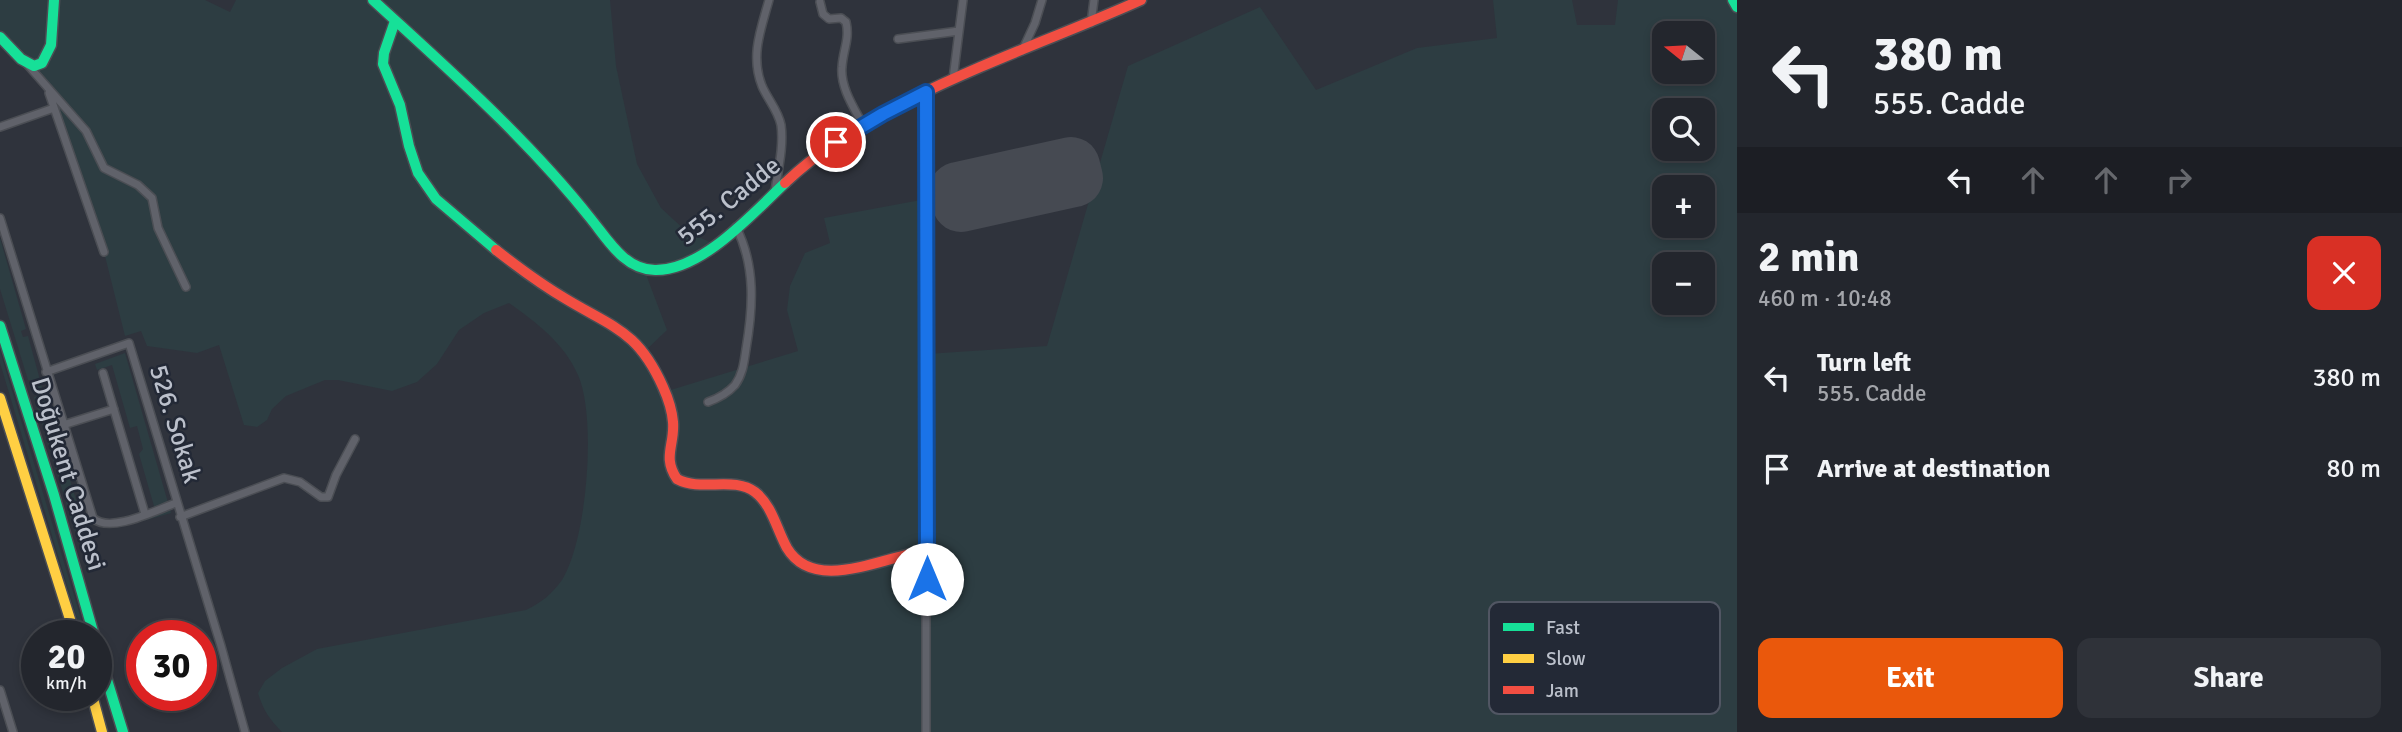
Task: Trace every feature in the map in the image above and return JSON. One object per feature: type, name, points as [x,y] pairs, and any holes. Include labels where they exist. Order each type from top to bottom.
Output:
[{"type":"street","points":[[25,62],[36,65],[43,62],[50,53],[54,0]]},
{"type":"street","name":"555. Cadde","points":[[373,0],[514,133],[555,176],[617,252],[632,264],[649,270],[664,271],[687,263],[717,245],[803,167],[863,125],[953,79],[1141,0]]},
{"type":"street","points":[[769,0],[756,43],[756,61],[761,83],[778,112],[781,128],[775,191]]},
{"type":"street","points":[[953,79],[962,0]]},
{"type":"street","points":[[1022,51],[1042,0]]},
{"type":"street","points":[[1091,23],[1094,0]]},
{"type":"street","points":[[1733,0],[1737,7]]},
{"type":"street","points":[[820,2],[823,14],[829,19],[841,18],[846,22],[848,44],[842,65],[842,80],[863,125]]},
{"type":"street","points":[[395,21],[383,64],[400,105],[409,146],[424,184],[436,199],[530,276],[573,303],[614,324],[628,335],[643,353],[657,377],[670,411],[673,424],[669,458],[675,477],[690,485],[743,485],[755,491],[765,503],[794,561],[809,569],[867,566],[905,554],[927,551]]},
{"type":"street","points":[[898,39],[959,31]]},
{"type":"street","points":[[0,37],[86,131],[104,168],[145,190],[152,198],[158,228],[186,287]]},
{"type":"street","points":[[47,89],[104,252]]},
{"type":"street","points":[[926,92],[926,732]]},
{"type":"street","points":[[0,127],[54,108]]},
{"type":"street","points":[[0,218],[91,514],[95,520],[110,525],[176,503]]},
{"type":"street","points":[[708,402],[723,396],[737,382],[750,328],[752,297],[749,265],[745,246],[736,227]]},
{"type":"street","name":"Doğukent Caddesi","points":[[0,326],[54,495],[90,620]]},
{"type":"street","name":"526. Sokak","points":[[46,372],[129,343],[245,732]]},
{"type":"street","points":[[103,373],[145,514]]},
{"type":"street","name":"Doğukent Caddesi","points":[[0,398],[70,620]]},
{"type":"street","points":[[63,425],[114,409]]},
{"type":"street","points":[[180,517],[284,478],[300,482],[321,497],[328,497],[355,439]]},
{"type":"street","points":[[0,690],[13,732]]},
{"type":"street","points":[[112,696],[123,732]]},
{"type":"street","points":[[96,711],[102,732]]},
{"type":"shaded area","points":[[0,0],[205,0],[230,12],[236,0],[610,0],[616,66],[637,164],[661,208],[687,232],[717,245],[702,255],[650,270],[647,277],[667,330],[643,353],[664,392],[798,351],[787,310],[790,286],[805,253],[830,243],[824,218],[926,199],[926,354],[1047,346],[1128,66],[1260,7],[1316,90],[1417,48],[1497,38],[1493,0],[1572,0],[1577,25],[1615,25],[1618,0],[1737,0],[1737,732],[282,732],[267,714],[258,693],[265,681],[282,668],[317,649],[526,610],[546,598],[558,585],[571,561],[578,537],[586,479],[587,420],[578,375],[557,343],[509,303],[484,313],[459,330],[437,364],[417,382],[392,391],[338,380],[325,380],[286,396],[272,409],[267,420],[257,427],[244,425],[219,345],[197,353],[147,346],[141,331],[125,336],[104,252],[47,89],[0,37]]},
{"type":"shaded area","points":[[0,238],[26,329],[21,331],[23,337],[28,336],[43,391],[35,393],[31,380],[28,380],[0,289]]},
{"type":"shaded area","points":[[0,351],[81,620],[77,620],[0,363]]},
{"type":"shaded area","points":[[125,353],[171,513],[143,521],[156,513],[139,454],[143,449],[137,426],[130,428],[112,365],[97,370],[95,364]]},
{"type":"shaded area","points":[[44,395],[85,529],[75,532],[34,397]]},
{"type":"runway","points":[[1071,166],[1074,178],[961,203],[958,191],[1071,166]]},
{"type":"traffic: fast","points":[[0,37],[21,59],[34,66],[42,63],[51,45],[54,0]]},
{"type":"traffic: fast","points":[[373,0],[514,132],[618,252],[644,269],[673,268],[708,251],[742,224],[785,183]]},
{"type":"traffic: fast","points":[[1733,0],[1737,7]]},
{"type":"traffic: fast","points":[[395,21],[383,64],[400,105],[418,173],[436,199],[496,250]]},
{"type":"traffic: fast","points":[[0,326],[54,495],[90,620]]},
{"type":"traffic: fast","points":[[112,696],[123,732]]},
{"type":"traffic: slow","points":[[0,398],[70,620]]},
{"type":"traffic: slow","points":[[96,711],[102,732]]},
{"type":"traffic: jam","points":[[785,183],[863,125],[907,101],[954,78],[1141,0]]},
{"type":"traffic: jam","points":[[496,250],[548,288],[623,333],[644,354],[654,368],[671,409],[673,430],[670,464],[677,479],[686,483],[737,485],[755,492],[770,511],[787,548],[799,562],[815,569],[852,569],[927,551]]},
{"type":"route","points":[[836,142],[903,102],[926,92],[927,579]]}]
